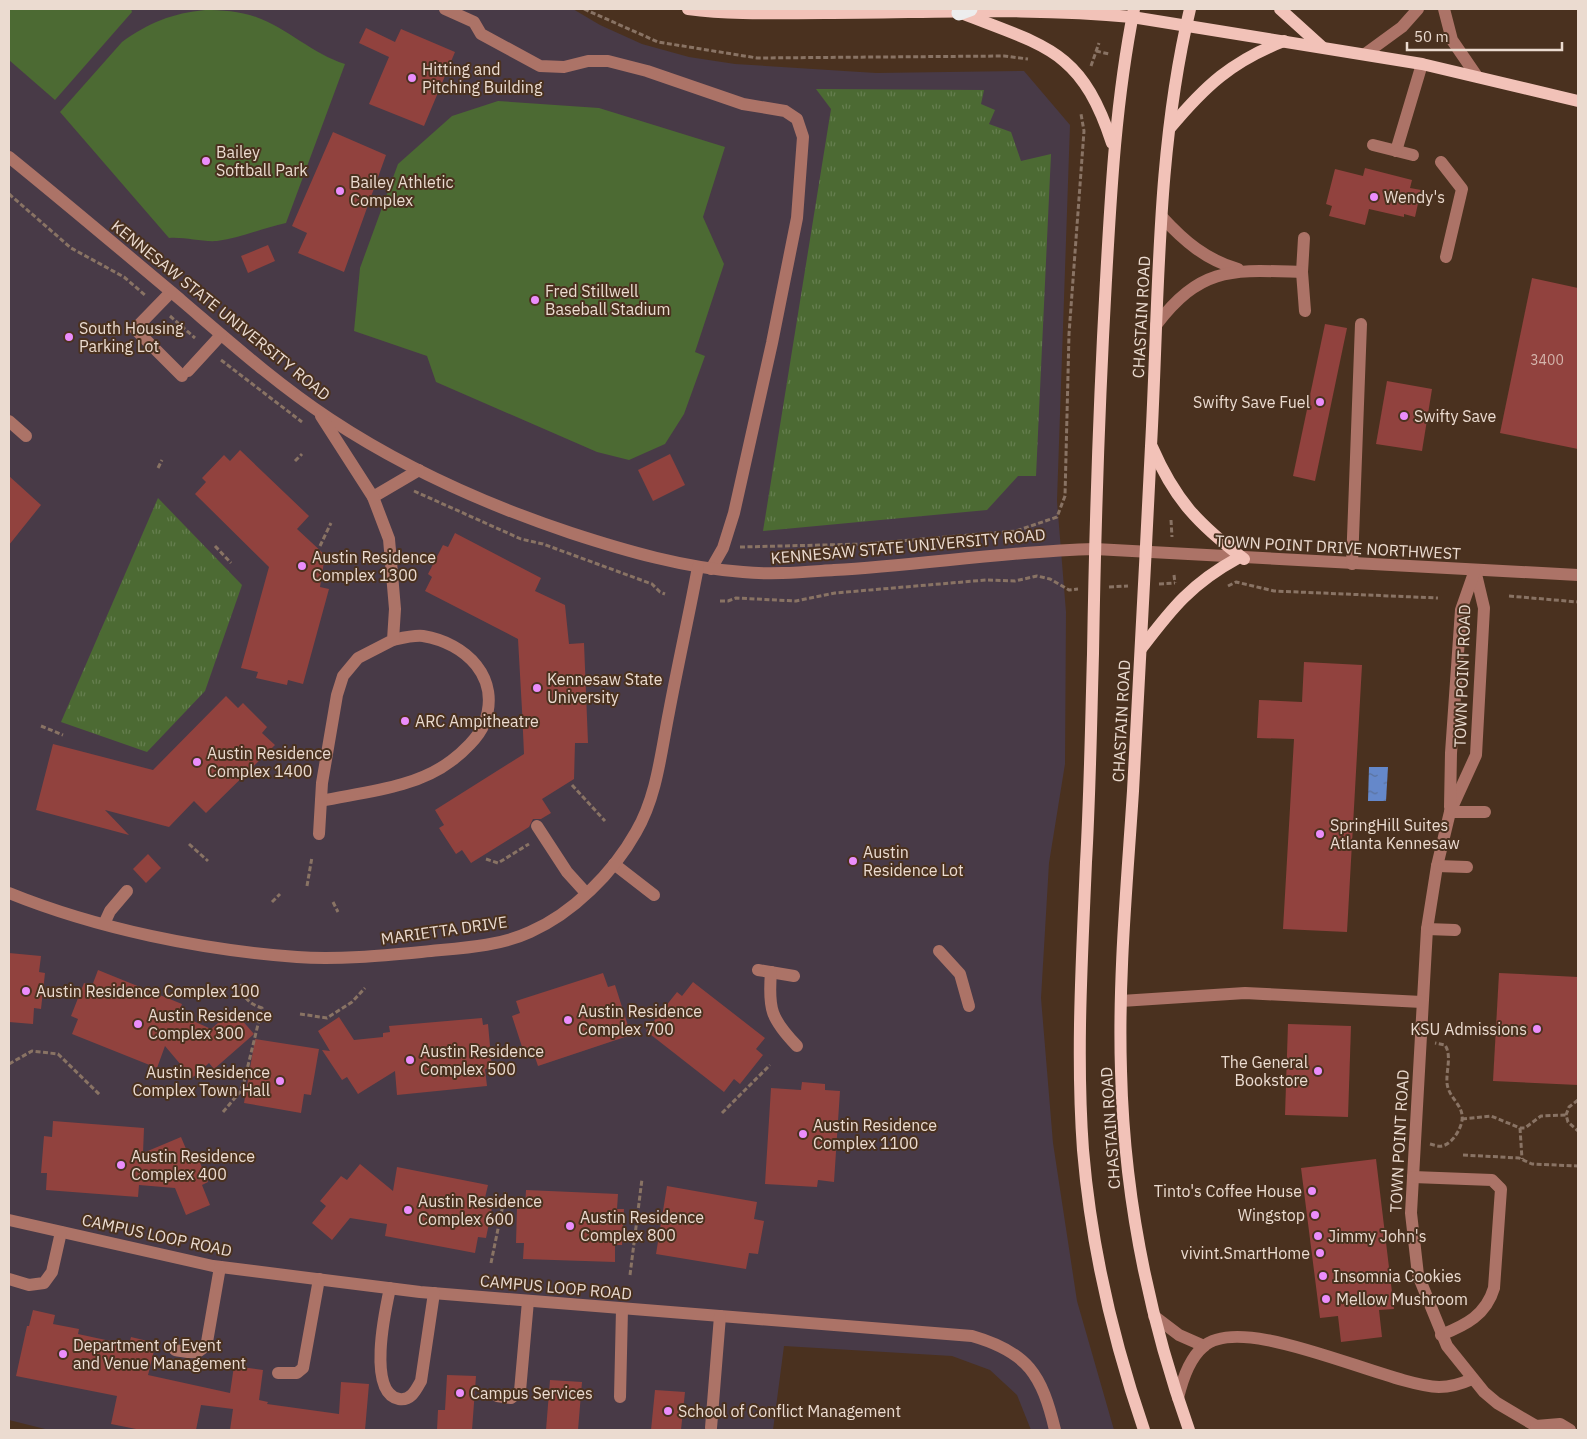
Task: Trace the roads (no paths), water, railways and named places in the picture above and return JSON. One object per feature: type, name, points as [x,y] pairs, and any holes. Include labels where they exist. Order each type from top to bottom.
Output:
[{"type":"main road","points":[[688,9],[710,12],[1014,10],[1133,13],[1186,24],[1422,64],[1476,75],[1578,101]]},
{"type":"main road","name":"CHASTAIN ROAD","points":[[1189,1430],[1154,1316],[1140,1254],[1129,1182],[1121,1079],[1121,1001],[1142,649],[1144,553],[1162,217],[1170,128],[1190,9]]},
{"type":"main road","points":[[1280,9],[1322,46]]},
{"type":"main road","points":[[965,11],[1030,40],[1057,55],[1071,66],[1081,76],[1097,102],[1113,147]]},
{"type":"main road","name":"CHASTAIN ROAD","points":[[1133,13],[1118,97],[1113,147],[1102,358],[1091,740],[1080,1009],[1081,1115],[1088,1190],[1103,1283],[1117,1344],[1144,1430]]},
{"type":"main road","points":[[1170,128],[1202,91],[1220,75],[1257,51],[1286,41]]},
{"type":"main road","points":[[1142,649],[1182,597],[1214,571],[1241,558],[1208,530],[1183,504],[1162,468],[1151,444]]},
{"type":"street","name":"MARIETTA DRIVE","points":[[9,893],[82,920],[196,944],[299,957],[392,955],[493,943],[529,933],[562,912],[586,893],[614,864],[637,831],[652,796],[705,568],[723,548],[734,513],[772,343],[797,218],[803,137],[797,119],[785,111],[743,104],[647,71],[608,61],[588,61],[564,67],[540,66],[481,34],[474,22],[445,9]]},
{"type":"street","points":[[1366,54],[1402,27],[1418,9]]},
{"type":"street","points":[[1444,9],[1452,40],[1476,75]]},
{"type":"street","points":[[1396,151],[1422,64]]},
{"type":"street","points":[[1373,145],[1413,155]]},
{"type":"street","name":"KENNESAW STATE UNIVERSITY ROAD","points":[[9,157],[221,335],[317,410],[361,439],[419,470],[480,499],[554,527],[597,542],[705,568],[745,572],[792,573],[864,569],[1052,550],[1096,550]]},
{"type":"street","points":[[1441,162],[1462,189],[1446,257]]},
{"type":"street","points":[[1162,217],[1180,236],[1206,256],[1243,270]]},
{"type":"street","points":[[1304,238],[1302,272],[1305,311]]},
{"type":"street","points":[[1156,325],[1177,300],[1194,286],[1213,276],[1243,270],[1302,272]]},
{"type":"street","points":[[171,292],[135,329],[185,373],[221,335]]},
{"type":"street","points":[[1352,564],[1362,324]]},
{"type":"street","points":[[317,410],[373,497],[389,539],[395,609],[393,640]]},
{"type":"street","points":[[9,421],[26,436]]},
{"type":"street","points":[[373,497],[419,470]]},
{"type":"street","name":"TOWN POINT DRIVE NORTHWEST","points":[[1096,550],[1578,575]]},
{"type":"street","name":"TOWN POINT ROAD","points":[[1450,812],[1451,753],[1461,610],[1475,570]]},
{"type":"street","name":"TOWN POINT ROAD","points":[[1475,570],[1484,608],[1476,756],[1450,812],[1436,866],[1422,1002],[1411,1213],[1418,1275],[1441,1335],[1472,1379],[1497,1403],[1537,1428],[1560,1424],[1570,1430]]},
{"type":"street","points":[[320,834],[322,801],[329,744],[343,676],[358,658],[393,640],[421,636],[453,645],[479,666],[490,691],[484,724],[451,761],[420,779],[322,801]]},
{"type":"street","points":[[1450,812],[1485,812]]},
{"type":"street","points":[[540,831],[567,872],[586,893]]},
{"type":"street","points":[[614,864],[654,895]]},
{"type":"street","points":[[1436,866],[1467,867]]},
{"type":"street","points":[[104,924],[110,910],[127,890]]},
{"type":"street","points":[[1428,930],[1455,930]]},
{"type":"street","points":[[939,951],[960,974],[969,1006]]},
{"type":"street","points":[[758,970],[794,976]]},
{"type":"street","points":[[771,972],[769,1001],[779,1028],[797,1046]]},
{"type":"street","points":[[1121,1001],[1245,993],[1422,1002]]},
{"type":"street","points":[[1413,1177],[1492,1180],[1501,1189],[1494,1288],[1490,1300],[1483,1312],[1474,1319],[1441,1335]]},
{"type":"street","name":"CAMPUS LOOP ROAD","points":[[9,1220],[220,1267],[319,1280],[434,1293],[972,1336],[997,1343],[1019,1356],[1036,1375],[1048,1402],[1055,1430]]},
{"type":"street","points":[[9,1279],[29,1284],[44,1283],[52,1272],[62,1232]]},
{"type":"street","points":[[175,1350],[197,1353],[204,1350],[208,1342],[220,1267]]},
{"type":"street","points":[[278,1373],[297,1373],[303,1368],[319,1280]]},
{"type":"street","points":[[390,1288],[381,1329],[381,1363],[387,1392],[390,1397],[402,1400],[414,1394],[421,1381],[434,1293]]},
{"type":"street","points":[[497,1396],[511,1398],[520,1391],[528,1301]]},
{"type":"street","points":[[620,1398],[622,1309]]},
{"type":"street","points":[[711,1428],[720,1316]]},
{"type":"street","points":[[1154,1316],[1179,1336],[1204,1346]]},
{"type":"street","points":[[1178,1398],[1186,1374],[1204,1346],[1226,1338],[1262,1340],[1349,1362],[1412,1384],[1452,1387],[1472,1379]]},
{"type":"water","points":[[1369,767],[1388,767],[1386,801],[1368,801]]},
{"type":"place","name":"Hitting and Pitching Building","points":[[412,78]]},
{"type":"place","name":"Bailey Softball Park","points":[[206,161]]},
{"type":"place","name":"Bailey Athletic Complex","points":[[340,191]]},
{"type":"place","name":"Wendy's","points":[[1374,197]]},
{"type":"place","name":"Fred Stillwell Baseball Stadium","points":[[535,300]]},
{"type":"place","name":"South Housing Parking Lot","points":[[69,337]]},
{"type":"place","name":"Swifty Save Fuel","points":[[1320,402]]},
{"type":"place","name":"Swifty Save","points":[[1404,416]]},
{"type":"place","name":"Austin Residence Complex 1300","points":[[302,566]]},
{"type":"place","name":"Kennesaw State University","points":[[537,688]]},
{"type":"place","name":"ARC Ampitheatre","points":[[405,721]]},
{"type":"place","name":"Austin Residence Complex 1400","points":[[197,762]]},
{"type":"place","name":"SpringHill Suites Atlanta Kennesaw","points":[[1320,834]]},
{"type":"place","name":"Austin Residence Lot","points":[[853,861]]},
{"type":"place","name":"Austin Residence Complex 100","points":[[26,991]]},
{"type":"place","name":"Austin Residence Complex 700","points":[[568,1020]]},
{"type":"place","name":"Austin Residence Complex 300","points":[[138,1024]]},
{"type":"place","name":"KSU Admissions","points":[[1537,1029]]},
{"type":"place","name":"Austin Residence Complex 500","points":[[410,1060]]},
{"type":"place","name":"The General Bookstore","points":[[1318,1071]]},
{"type":"place","name":"Austin Residence Complex Town Hall","points":[[280,1081]]},
{"type":"place","name":"Austin Residence Complex 1100","points":[[803,1134]]},
{"type":"place","name":"Austin Residence Complex 400","points":[[121,1165]]},
{"type":"place","name":"Tinto's Coffee House","points":[[1312,1191]]},
{"type":"place","name":"Austin Residence Complex 600","points":[[408,1210]]},
{"type":"place","name":"Wingstop","points":[[1315,1215]]},
{"type":"place","name":"Austin Residence Complex 800","points":[[570,1226]]},
{"type":"place","name":"Jimmy John's","points":[[1318,1236]]},
{"type":"place","name":"vivint.SmartHome","points":[[1320,1253]]},
{"type":"place","name":"Insomnia Cookies","points":[[1323,1276]]},
{"type":"place","name":"Mellow Mushroom","points":[[1326,1299]]},
{"type":"place","name":"Department of Event and Venue Management","points":[[63,1354]]},
{"type":"place","name":"Campus Services","points":[[460,1393]]},
{"type":"place","name":"School of Conflict Management","points":[[668,1411]]}]
